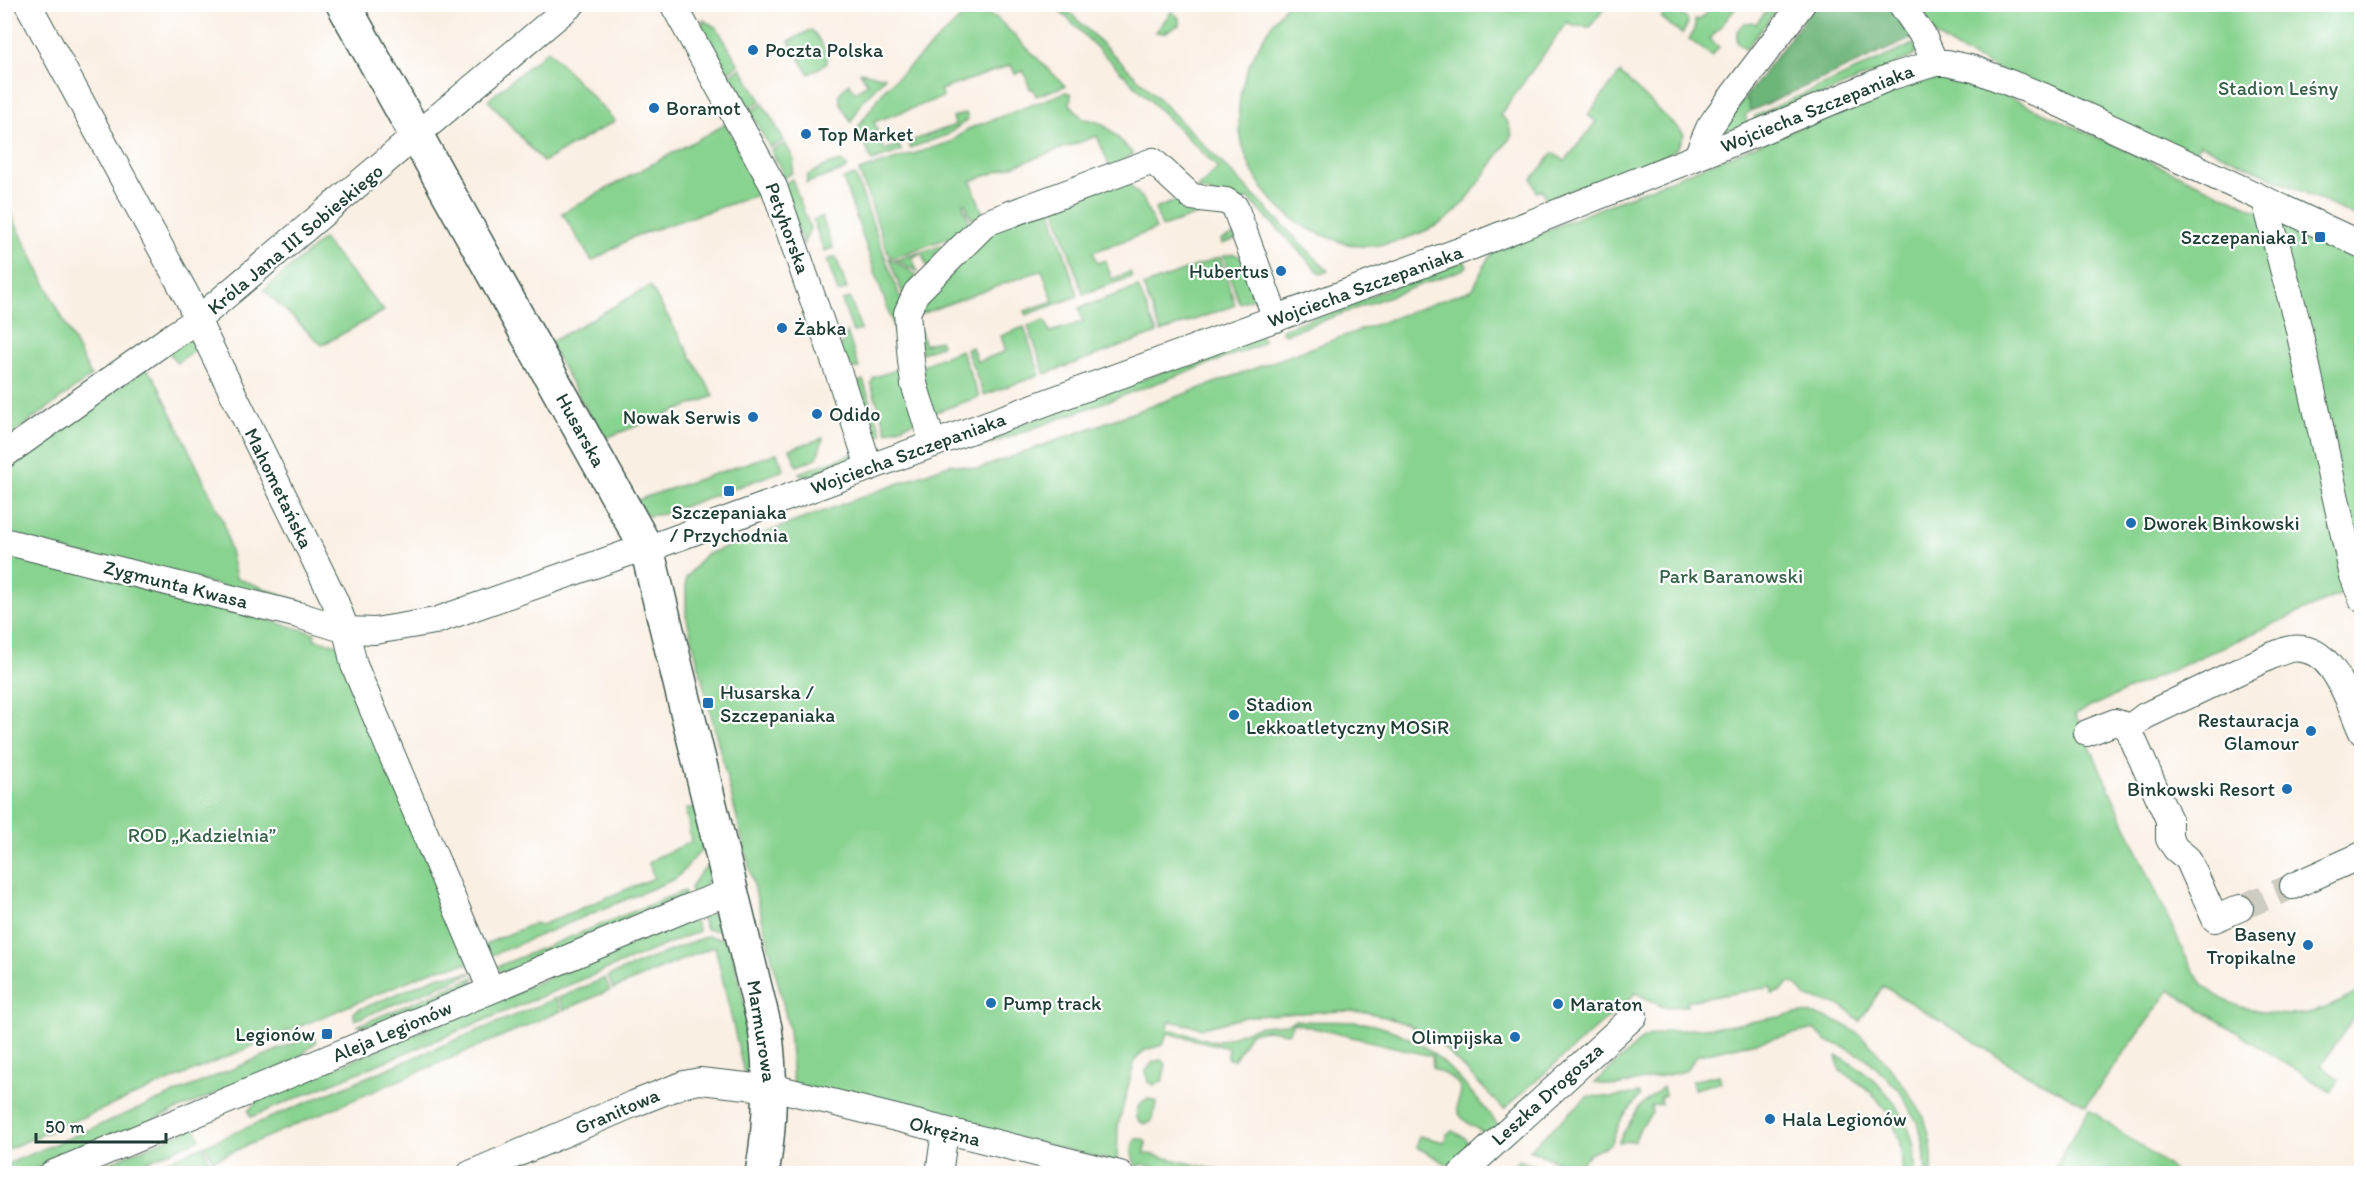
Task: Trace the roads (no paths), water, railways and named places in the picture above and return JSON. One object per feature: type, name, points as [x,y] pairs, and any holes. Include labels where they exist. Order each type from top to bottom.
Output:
[{"type":"main road","name":"Husarska","points":[[343,4],[647,549],[732,891]]},
{"type":"main road","name":"Marmurowa","points":[[732,891],[765,1028],[771,1088],[768,1139],[762,1173]]},
{"type":"street","name":"Mahometańska","points":[[28,4],[189,300],[334,601],[346,630],[354,665],[491,990]]},
{"type":"street","name":"Króla Jana III Sobieskiego","points":[[4,455],[197,320],[417,137],[572,4]]},
{"type":"street","name":"Petyhorska","points":[[674,4],[774,187],[869,467]]},
{"type":"street","points":[[1697,156],[1709,128],[1802,4]]},
{"type":"street","points":[[1901,4],[1923,36],[1935,63]]},
{"type":"street","name":"Wojciecha Szczepaniaka","points":[[346,630],[375,631],[435,621],[631,552],[647,549],[1473,246],[1890,77],[1935,63],[1960,66],[2005,80],[2361,245]]},
{"type":"street","points":[[933,444],[914,384],[911,361],[907,313],[916,292],[986,223],[1153,161],[1192,197],[1226,201],[1235,207],[1276,319]]},
{"type":"street","points":[[2265,200],[2298,326],[2353,576],[2361,599]]},
{"type":"street","name":"Zygmunta Kwasa","points":[[4,541],[298,615],[346,630]]},
{"type":"street","points":[[2240,908],[2215,919],[2188,859],[2176,849],[2169,839],[2169,820],[2131,735],[2136,722],[2290,649],[2316,653],[2353,689],[2361,732]]},
{"type":"street","points":[[2087,733],[2115,722],[2132,728]]},
{"type":"street","points":[[2293,886],[2361,855]]},
{"type":"street","name":"Aleja Legionów","points":[[52,1173],[732,891]]},
{"type":"street","name":"Leszka Drogosza","points":[[1461,1173],[1634,1016]]},
{"type":"street","name":"Granitowa","points":[[470,1173],[689,1082],[706,1081],[771,1088]]},
{"type":"street","name":"Okrężna","points":[[771,1088],[1114,1173]]},
{"type":"street","points":[[939,1173],[945,1131]]},
{"type":"tunnel","points":[[2240,908],[2293,886]]},
{"type":"place","name":"Poczta Polska","points":[[753,50]]},
{"type":"place","name":"Boramot","points":[[654,108]]},
{"type":"place","name":"Top Market","points":[[806,134]]},
{"type":"place","name":"Szczepaniaka I","points":[[2320,237]]},
{"type":"place","name":"Hubertus","points":[[1281,271]]},
{"type":"place","name":"Żabka","points":[[782,328]]},
{"type":"place","name":"Odido","points":[[817,414]]},
{"type":"place","name":"Nowak Serwis","points":[[753,417]]},
{"type":"place","name":"Szczepaniaka / Przychodnia","points":[[729,491]]},
{"type":"place","name":"Dworek Binkowski","points":[[2131,523]]},
{"type":"place","name":"Husarska / Szczepaniaka","points":[[708,703]]},
{"type":"place","name":"Stadion Lekkoatletyczny MOSiR","points":[[1234,715]]},
{"type":"place","name":"Restauracja Glamour","points":[[2311,731]]},
{"type":"place","name":"Binkowski Resort","points":[[2287,789]]},
{"type":"place","name":"Baseny Tropikalne","points":[[2308,945]]},
{"type":"place","name":"Pump track","points":[[991,1003]]},
{"type":"place","name":"Maraton","points":[[1558,1004]]},
{"type":"place","name":"Legionów","points":[[327,1034]]},
{"type":"place","name":"Olimpijska","points":[[1515,1037]]},
{"type":"place","name":"Hala Legionów","points":[[1770,1119]]},
{"type":"park label","name":"Stadion Leśny","points":[[2278,88]]},
{"type":"park label","name":"Park Baranowski","points":[[1731,576]]},
{"type":"park label","name":"ROD „Kadzielnia”","points":[[202,835]]}]
